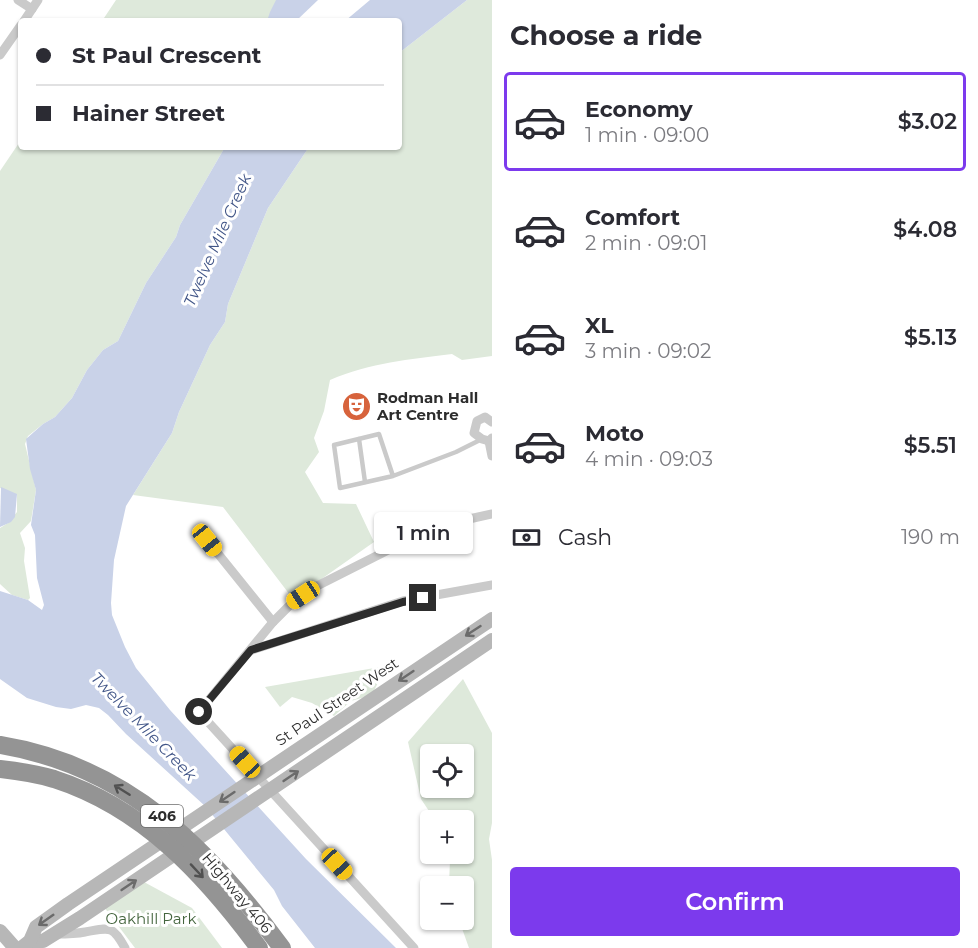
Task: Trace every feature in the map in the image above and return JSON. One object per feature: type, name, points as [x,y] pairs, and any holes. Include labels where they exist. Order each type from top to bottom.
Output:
[{"type":"highway","name":"Highway 406","points":[[0,745],[68,763],[114,784],[157,811],[212,861],[282,948]]},
{"type":"highway","name":"Highway 406","points":[[0,769],[54,779],[93,796],[139,821],[187,861],[226,903],[259,948]]},
{"type":"main road","name":"St Paul Street West","points":[[25,944],[36,927],[68,904],[492,619]]},
{"type":"main road","name":"St Paul Street West","points":[[25,944],[43,940],[80,918],[492,640]]},
{"type":"main road","points":[[0,931],[15,948]]},
{"type":"street","points":[[18,0],[32,9]]},
{"type":"street","points":[[26,18],[38,0]]},
{"type":"street","points":[[0,55],[18,29]]},
{"type":"street","points":[[492,422],[485,417],[477,421],[474,433],[488,439],[492,456]]},
{"type":"street","points":[[414,948],[199,712],[273,622],[293,602],[314,588],[404,542],[460,522],[492,514]]},
{"type":"street","points":[[207,540],[273,622]]},
{"type":"street","points":[[251,650],[403,602],[492,585]]},
{"type":"street","points":[[53,934],[88,932],[101,928],[111,929],[119,936],[125,948]]},
{"type":"lane","points":[[393,476],[379,434],[334,445],[340,488],[393,476],[488,439]]},
{"type":"lane","points":[[359,439],[365,482]]},
{"type":"green space","points":[[116,0],[278,0],[272,18],[104,18]]},
{"type":"green space","points":[[467,0],[492,0],[492,356],[462,360],[452,354],[405,360],[375,365],[330,380],[324,411],[314,438],[319,452],[305,472],[323,503],[356,504],[374,542],[293,599],[223,507],[133,495],[172,433],[179,412],[210,345],[225,322],[228,304],[268,208],[307,150],[402,150],[402,51]]},
{"type":"green space","points":[[18,144],[18,150],[223,150],[180,225],[176,237],[146,283],[118,341],[103,350],[87,370],[72,398],[55,417],[28,436],[25,444],[36,490],[31,521],[20,533],[25,548],[24,561],[30,598],[28,600],[12,595],[0,584],[0,528],[8,523],[17,512],[17,495],[0,488],[0,171]]},
{"type":"green space","points":[[386,666],[372,695],[351,701],[334,716],[312,703],[292,697],[280,707],[265,687]]},
{"type":"green space","points":[[463,679],[492,733],[492,823],[489,839],[492,860],[492,948],[469,948],[463,930],[474,930],[474,876],[449,876],[450,864],[474,864],[474,810],[428,810],[421,798],[474,798],[474,744],[420,744],[420,795],[408,742]]},
{"type":"green space","name":"Oakhill Park","points":[[144,882],[192,908],[222,948],[135,948],[104,907]]},
{"type":"water","points":[[276,0],[318,0],[299,18],[268,18]]},
{"type":"water","points":[[370,0],[467,0],[402,51],[402,18],[349,18]]},
{"type":"water","name":"Twelve Mile Creek","points":[[223,150],[307,150],[268,208],[228,304],[225,322],[210,345],[179,412],[172,433],[126,506],[114,560],[112,615],[136,668],[170,710],[306,859],[396,948],[315,948],[282,906],[274,890],[205,806],[108,715],[99,708],[86,705],[71,709],[27,698],[0,679],[0,591],[28,600],[42,610],[44,605],[37,578],[35,535],[31,525],[36,490],[30,469],[26,439],[55,417],[72,398],[87,370],[103,350],[118,341],[146,283],[176,237],[180,225]]},
{"type":"water","points":[[1,487],[17,494],[15,517],[11,522],[0,527]]},
{"type":"place","name":"Rodman Hall Art Centre","points":[[356,407]]},
{"type":"route","points":[[199,712],[251,650],[403,602],[423,598]]}]
